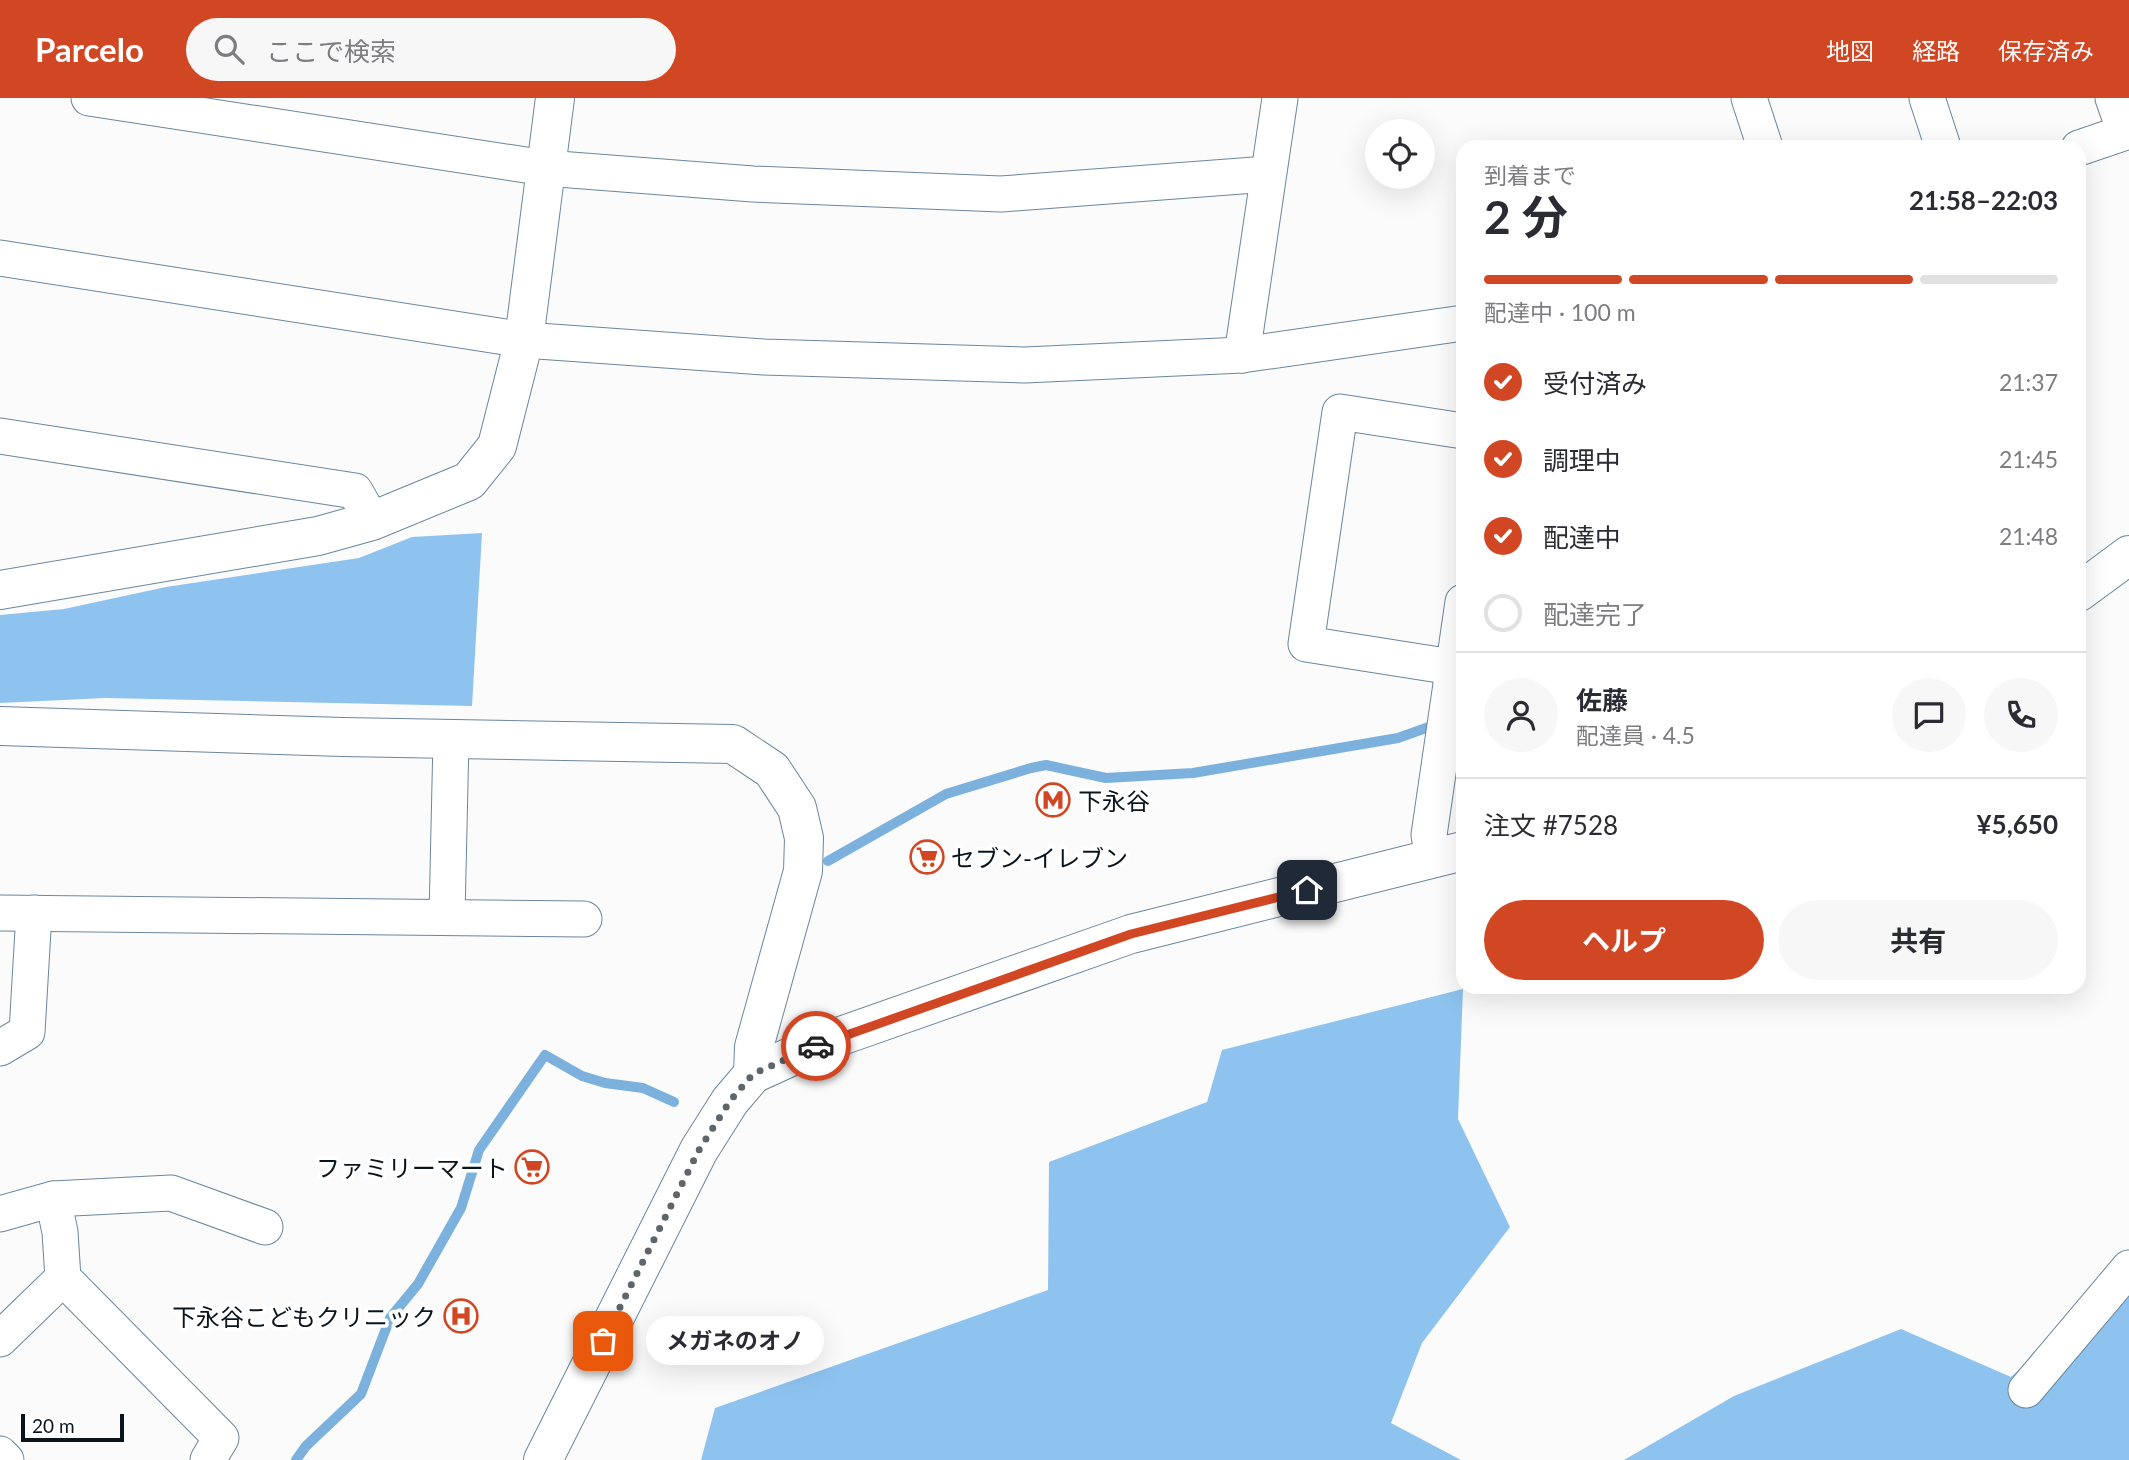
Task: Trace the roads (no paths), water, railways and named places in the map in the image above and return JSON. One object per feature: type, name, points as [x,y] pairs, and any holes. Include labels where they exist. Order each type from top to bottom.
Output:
[{"type":"street","points":[[89,98],[545,168],[753,184],[1000,194],[1268,174]]},
{"type":"street","points":[[0,590],[318,536],[372,521],[469,481],[497,446],[524,340],[555,98]]},
{"type":"street","points":[[1242,355],[1280,98]]},
{"type":"street","points":[[1749,98],[1763,140]]},
{"type":"street","points":[[1927,98],[1941,140]]},
{"type":"street","points":[[2086,146],[2127,131],[2113,98]]},
{"type":"street","points":[[0,258],[524,340],[764,358],[1025,365],[1242,355],[1456,324]]},
{"type":"street","points":[[1450,682],[1306,644],[1340,412],[1456,430]]},
{"type":"street","points":[[0,436],[355,491],[372,521]]},
{"type":"street","points":[[2086,588],[2129,555]]},
{"type":"street","points":[[543,1460],[699,1150],[730,1101],[753,1074],[821,1044],[1131,934],[1448,855],[1429,835],[1456,645]]},
{"type":"street","points":[[0,726],[733,744],[772,770],[797,808],[804,838],[803,871],[754,1047],[753,1074]]},
{"type":"street","points":[[447,918],[451,739]]},
{"type":"street","points":[[0,913],[583,919]]},
{"type":"street","points":[[0,1048],[27,1032],[34,913]]},
{"type":"street","points":[[0,1214],[53,1199],[171,1193],[265,1227]]},
{"type":"street","points":[[53,1199],[60,1232],[63,1278],[221,1438],[208,1460]]},
{"type":"street","points":[[2026,1390],[2129,1268]]},
{"type":"street","points":[[0,1339],[63,1278]]},
{"type":"street","points":[[0,1454],[6,1460]]},
{"type":"waterway","points":[[828,861],[946,794],[1031,768],[1046,765],[1106,778],[1193,773],[1398,738],[1440,723]]},
{"type":"waterway","points":[[296,1460],[306,1446],[361,1394],[390,1318],[418,1284],[461,1208],[479,1150],[545,1055],[582,1076],[605,1083],[643,1088],[674,1102]]},
{"type":"place","name":"下永谷","points":[[1053,800]]},
{"type":"place","name":"セブン-イレブン","points":[[927,857]]},
{"type":"place","name":"ファミリーマート","points":[[532,1167]]},
{"type":"place","name":"下永谷こどもクリニック","points":[[461,1316]]},
{"type":"place","name":"メガネのオノ","points":[[603,1341]]}]
